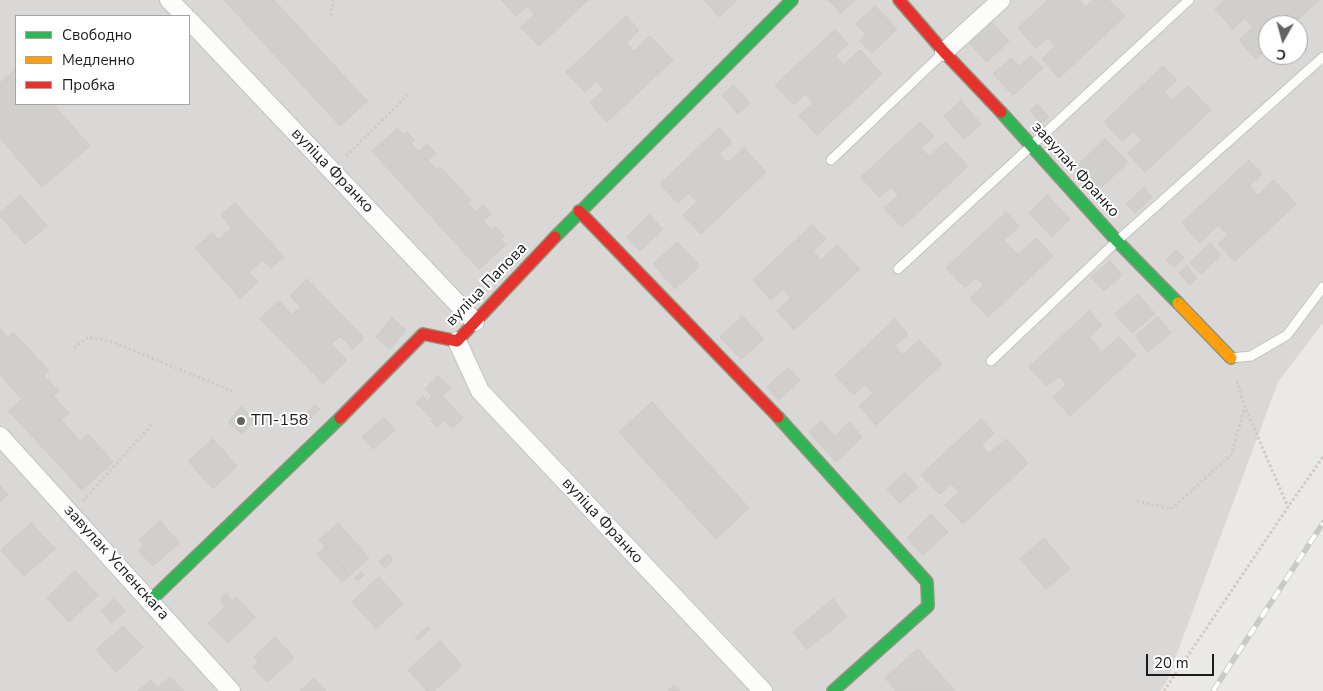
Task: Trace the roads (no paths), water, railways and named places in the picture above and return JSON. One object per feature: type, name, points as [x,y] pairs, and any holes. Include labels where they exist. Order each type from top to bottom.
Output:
[{"type":"street","points":[[169,0],[184,15]]},
{"type":"street","name":"вуліца Папова","points":[[150,601],[304,454],[422,334],[457,341],[580,211],[792,0]]},
{"type":"street","name":"завулак Франко","points":[[899,0],[944,52],[1117,241],[1231,358]]},
{"type":"street","points":[[944,52],[1001,0]]},
{"type":"street","name":"вуліца Франко","points":[[190,21],[475,322]]},
{"type":"street","points":[[580,211],[774,412],[927,582],[928,606],[833,691]]},
{"type":"street","name":"вуліца Франко","points":[[457,341],[480,391],[763,691]]},
{"type":"street","name":"завулак Успенскага","points":[[0,436],[231,691]]},
{"type":"lane","points":[[898,269],[1189,0]]},
{"type":"lane","points":[[830,160],[944,52]]},
{"type":"lane","points":[[992,361],[1117,241],[1323,57]]},
{"type":"lane","points":[[1231,358],[1251,356],[1288,335],[1323,287]]},
{"type":"railway","points":[[1213,691],[1323,523]]},
{"type":"place","name":"ТП-158","points":[[241,421]]}]
